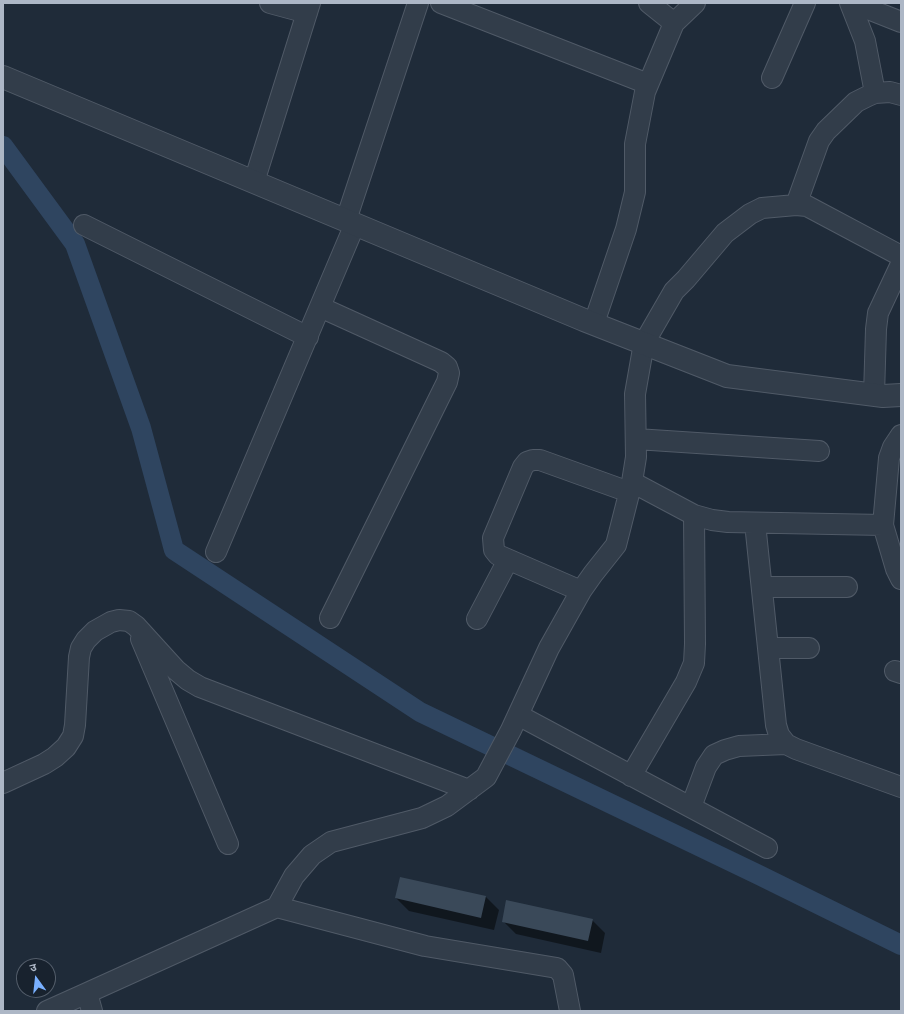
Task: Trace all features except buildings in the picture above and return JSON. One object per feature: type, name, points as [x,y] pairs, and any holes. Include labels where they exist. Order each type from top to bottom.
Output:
[{"type":"street","points":[[254,182],[308,8],[270,3]]},
{"type":"street","points":[[216,552],[320,307],[351,222],[418,3]]},
{"type":"street","points":[[441,3],[648,84]]},
{"type":"street","points":[[649,3],[674,23]]},
{"type":"street","points":[[594,323],[626,229],[635,192],[635,144],[645,92],[674,23],[695,3]]},
{"type":"street","points":[[772,78],[805,3]]},
{"type":"street","points":[[850,3],[865,41],[875,93]]},
{"type":"street","points":[[853,3],[901,22]]},
{"type":"street","points":[[3,77],[594,323],[727,376],[883,396],[901,395]]},
{"type":"street","points":[[796,205],[819,141],[826,131],[856,102],[875,93],[890,92],[901,95]]},
{"type":"street","points":[[47,1011],[90,1002],[277,907],[294,876],[312,855],[331,842],[422,818],[447,806],[486,777],[549,648],[581,591],[616,545],[636,457],[635,394],[644,343],[674,292],[725,233],[750,214],[762,208],[796,205],[807,206],[901,256]]},
{"type":"street","points":[[84,225],[308,337]]},
{"type":"street","points":[[874,395],[878,312],[901,264]]},
{"type":"street","points":[[320,307],[441,362],[447,367],[449,373],[448,382],[330,618]]},
{"type":"street","points":[[901,435],[893,447],[889,458],[883,525],[896,569],[901,579]]},
{"type":"street","points":[[636,438],[819,450]]},
{"type":"street","points":[[581,591],[508,560],[498,555],[494,550],[493,538],[523,468],[527,462],[540,460],[630,487],[694,515],[712,520],[755,523],[883,525]]},
{"type":"street","points":[[632,776],[686,682],[694,662],[694,515]]},
{"type":"street","points":[[755,523],[776,725],[779,735],[786,744]]},
{"type":"street","points":[[477,619],[508,560]]},
{"type":"street","points":[[762,587],[847,587]]},
{"type":"street","points":[[3,783],[44,764],[66,747],[73,736],[75,725],[79,657],[81,648],[86,640],[95,631],[111,622],[119,620],[129,621],[136,626],[176,670],[188,680],[200,687],[469,790]]},
{"type":"street","points":[[136,626],[228,844]]},
{"type":"street","points":[[768,648],[809,648]]},
{"type":"street","points":[[514,722],[632,776],[767,848]]},
{"type":"street","points":[[691,807],[706,767],[714,755],[739,746],[786,744],[901,787]]},
{"type":"street","points":[[277,907],[424,946],[557,968],[563,974],[570,1011]]},
{"type":"waterway","points":[[3,146],[75,244],[141,428],[174,550],[420,712],[901,945]]}]
